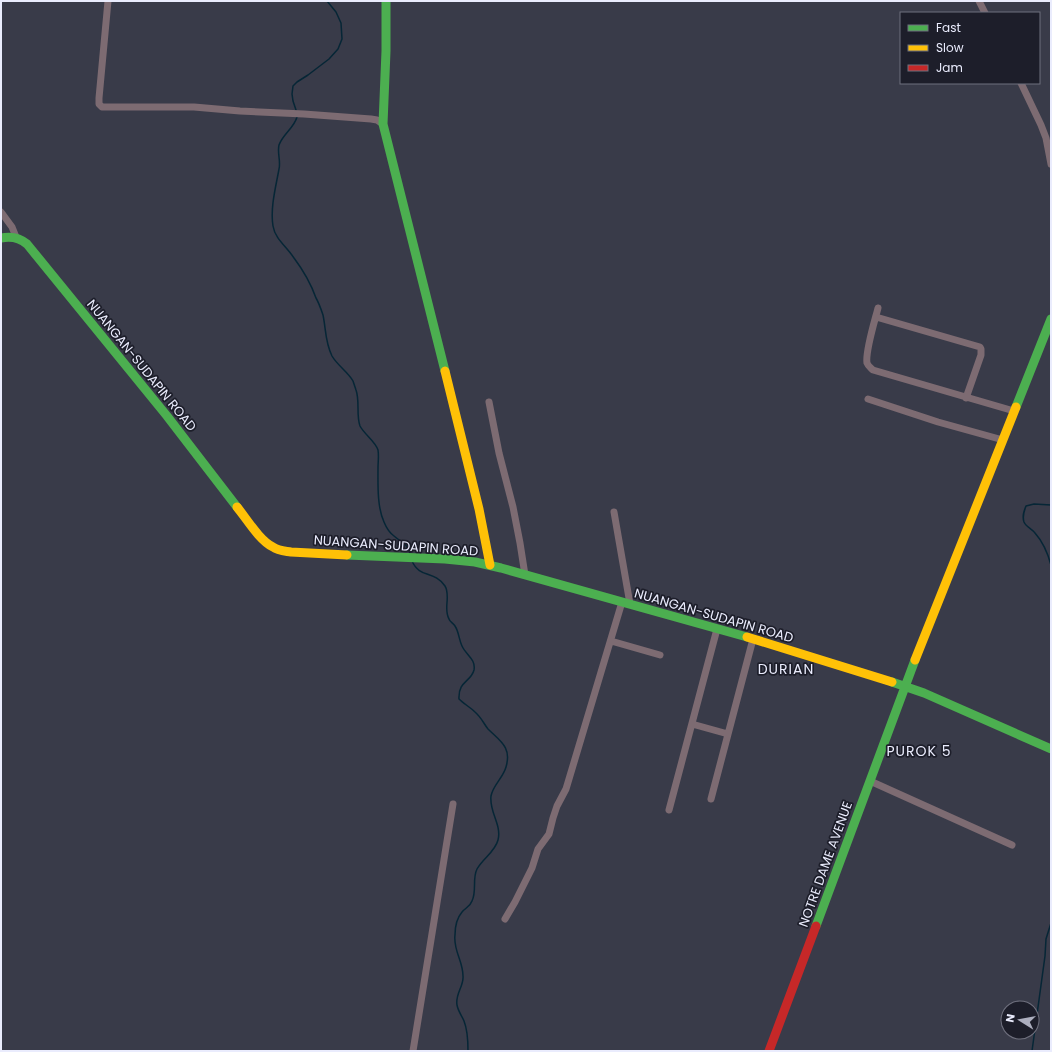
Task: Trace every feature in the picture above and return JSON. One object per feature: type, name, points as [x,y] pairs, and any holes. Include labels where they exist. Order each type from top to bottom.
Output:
[{"type":"street","points":[[108,1],[99,98],[99,104],[102,107],[194,108],[304,114],[371,119],[377,120],[383,124]]},
{"type":"street","points":[[386,1],[386,51],[383,124],[480,515],[490,565]]},
{"type":"street","points":[[979,1],[984,12]]},
{"type":"street","points":[[1021,84],[1046,138],[1051,164]]},
{"type":"street","points":[[1,212],[12,226],[16,237],[1,238]]},
{"type":"street","name":"NUANGAN-SUDAPIN ROAD","points":[[16,237],[20,238],[27,244],[59,283],[182,435],[269,546],[291,552],[445,559],[490,565],[839,664],[905,686],[935,698],[1051,749]]},
{"type":"street","points":[[878,308],[867,354],[867,362],[873,370],[1014,411]]},
{"type":"street","points":[[876,317],[980,347],[981,355],[966,398]]},
{"type":"street","name":"NOTRE DAME AVENUE","points":[[769,1051],[905,686],[1051,320]]},
{"type":"street","points":[[868,400],[938,422],[1003,440]]},
{"type":"street","points":[[489,402],[499,453],[513,507],[525,575]]},
{"type":"street","points":[[505,919],[532,868],[538,849],[549,834],[557,806],[566,789],[611,641],[626,603],[614,512]]},
{"type":"street","points":[[669,810],[717,629]]},
{"type":"street","points":[[711,800],[753,639]]},
{"type":"street","points":[[611,641],[660,655]]},
{"type":"street","points":[[692,724],[728,734]]},
{"type":"street","points":[[870,780],[1012,846]]},
{"type":"street","points":[[413,1051],[454,804]]},
{"type":"waterway","points":[[296,110],[292,94],[293,86],[329,59],[338,49],[342,39],[341,23],[336,12],[327,1]]},
{"type":"waterway","points":[[297,117],[296,121],[279,145],[279,166],[272,212],[274,231],[304,272],[323,315],[327,341],[332,356],[353,381],[358,399],[358,417],[360,426],[378,450],[378,495],[382,516],[390,532],[405,545],[410,553]]},
{"type":"waterway","points":[[1051,505],[1034,504],[1026,506],[1023,518],[1025,524],[1035,533],[1043,544],[1051,565]]},
{"type":"waterway","points":[[412,561],[415,567],[423,573],[441,581],[445,586],[447,590],[447,615],[449,620],[456,628],[462,646],[474,663],[474,670],[472,674],[460,689],[459,699],[473,710],[488,729],[501,741],[507,754],[505,771],[494,788],[491,796],[492,808],[499,834],[498,840],[492,852],[477,869],[471,903],[460,914],[455,929],[455,946],[463,971],[463,980],[457,997],[457,1005],[466,1028],[468,1051]]},
{"type":"waterway","points":[[1032,1051],[1046,939],[1051,923]]},
{"type":"traffic: fast","points":[[386,1],[386,51],[383,124],[445,371]]},
{"type":"traffic: fast","points":[[1,238],[15,238],[27,244],[167,416],[237,507]]},
{"type":"traffic: fast","points":[[1016,407],[1051,319]]},
{"type":"traffic: fast","points":[[347,555],[445,559],[475,562],[747,637]]},
{"type":"traffic: fast","points":[[816,926],[915,660]]},
{"type":"traffic: fast","points":[[892,682],[924,693],[1051,749]]},
{"type":"traffic: slow","points":[[445,371],[479,509],[490,565]]},
{"type":"traffic: slow","points":[[915,660],[1016,407]]},
{"type":"traffic: slow","points":[[237,507],[263,539],[277,549],[291,552],[347,555]]},
{"type":"traffic: slow","points":[[747,637],[892,682]]},
{"type":"traffic: jam","points":[[769,1051],[816,926]]},
{"type":"district","name":"DURIAN","points":[[786,669]]},
{"type":"district","name":"PUROK 5","points":[[919,751]]}]
